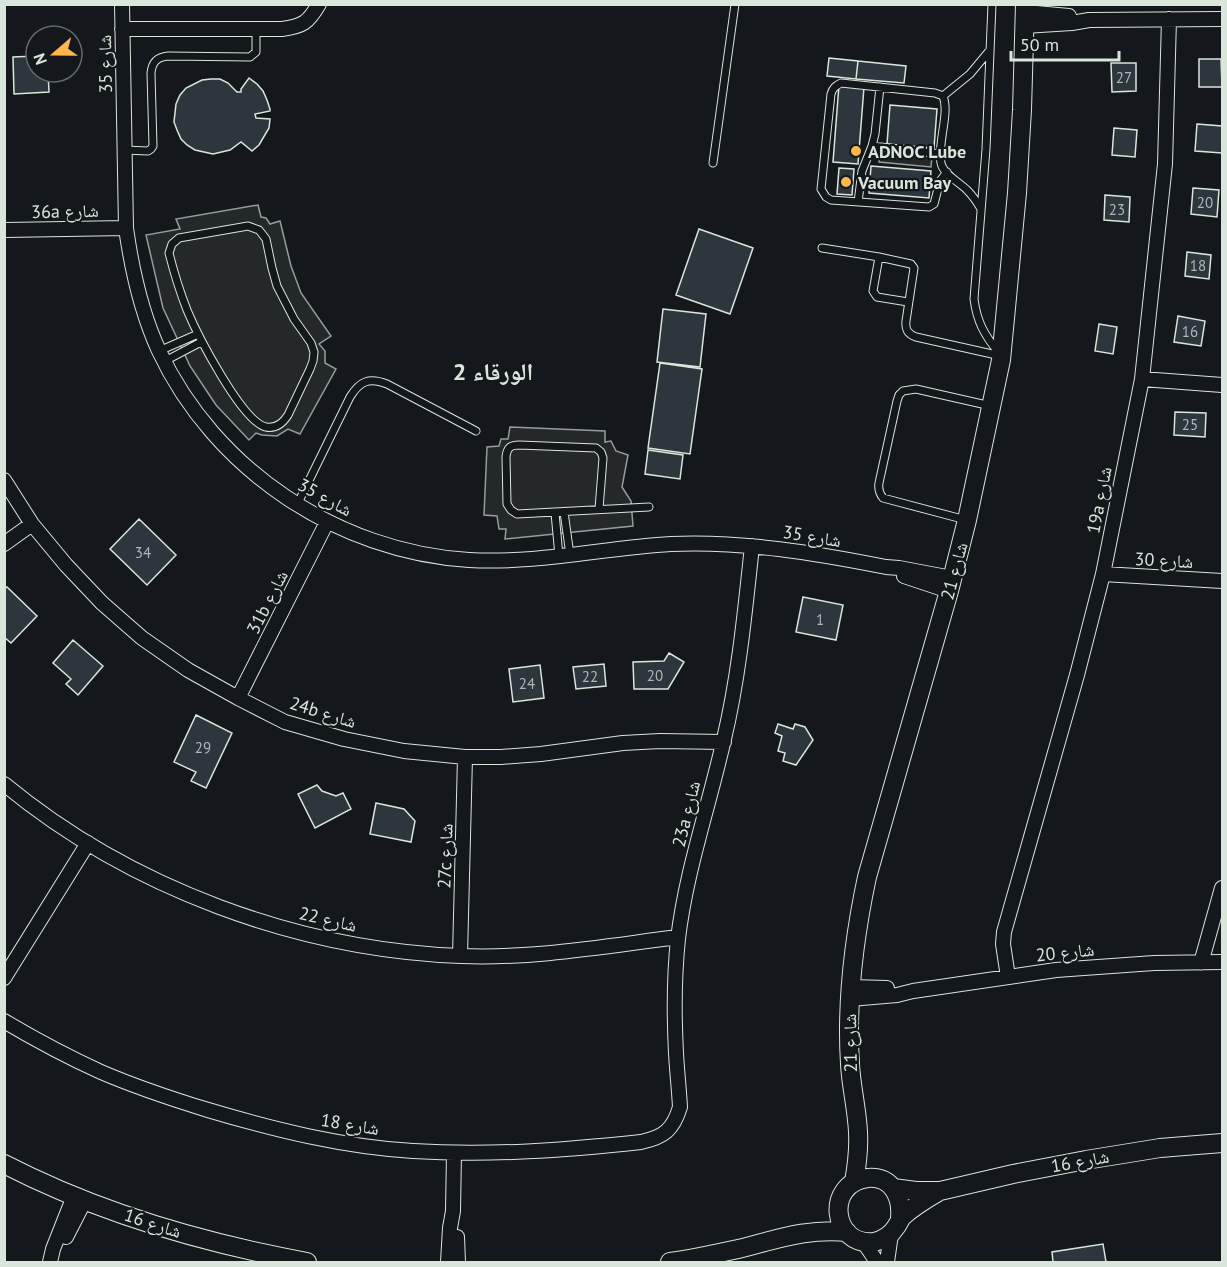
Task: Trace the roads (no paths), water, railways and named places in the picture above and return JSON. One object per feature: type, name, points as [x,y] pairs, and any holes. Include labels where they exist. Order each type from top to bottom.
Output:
[{"type":"street","name":"شارع 35","points":[[122,4],[126,228],[138,294],[162,356],[182,392],[205,424],[232,454],[262,481],[327,522],[372,541],[419,553],[467,560],[516,561],[671,544],[752,546],[800,551],[899,568],[950,584]]},
{"type":"street","points":[[122,29],[282,29],[298,27],[311,18],[319,4]]},
{"type":"street","points":[[1024,14],[1078,17],[1089,20],[1222,19]]},
{"type":"street","name":"شارع 21","points":[[854,1182],[858,1156],[858,1129],[850,1064],[850,993],[858,916],[950,584],[1001,356],[1017,193],[1024,14]]},
{"type":"street","name":"19a شارع","points":[[1008,977],[1003,944],[1004,932],[1077,675],[1103,574],[1142,379],[1165,164],[1169,20]]},
{"type":"street","name":"36a شارع","points":[[4,230],[126,228]]},
{"type":"street","points":[[1142,379],[1222,385]]},
{"type":"street","name":"24b شارع","points":[[4,480],[33,524],[73,573],[102,603],[142,638],[188,670],[285,722],[344,739],[404,751],[465,757],[542,754],[660,741],[724,742]]},
{"type":"street","name":"31b شارع","points":[[238,698],[327,522]]},
{"type":"street","points":[[4,544],[33,524]]},
{"type":"street","name":"23a شارع","points":[[679,1093],[674,1016],[678,937],[698,839],[724,742],[740,653],[752,546]]},
{"type":"street","name":"شارع 30","points":[[1103,574],[1222,581]]},
{"type":"street","name":"27c شارع","points":[[460,956],[465,757]]},
{"type":"street","name":"شارع 22","points":[[4,783],[26,801],[88,843],[147,875],[187,894],[294,931],[404,952],[460,956],[525,955],[678,937]]},
{"type":"street","points":[[4,978],[88,843]]},
{"type":"street","points":[[1201,963],[1222,888]]},
{"type":"street","name":"شارع 20","points":[[850,993],[896,988],[913,991],[1056,970],[1154,963],[1222,962]]},
{"type":"street","name":"شارع 18","points":[[4,1021],[42,1043],[102,1072],[175,1100],[251,1123],[328,1141],[412,1151],[454,1153],[545,1150],[655,1139],[667,1132],[676,1121],[680,1107],[679,1093]]},
{"type":"street","name":"شارع 21","points":[[858,1129],[867,1155],[886,1183]]},
{"type":"street","name":"شارع 16","points":[[886,1183],[916,1191],[940,1191],[1086,1160],[1222,1143]]},
{"type":"street","points":[[448,1263],[453,1211],[454,1153]]},
{"type":"street","name":"شارع 16","points":[[4,1164],[79,1198],[144,1221],[205,1240],[307,1263]]},
{"type":"street","points":[[792,1234],[816,1221],[838,1203],[845,1190],[854,1182],[862,1179],[886,1183],[899,1197],[902,1208],[898,1224],[891,1234],[873,1242],[857,1239],[847,1232],[841,1224],[838,1203]]},
{"type":"street","name":"شارع 16","points":[[900,1218],[940,1191]]},
{"type":"street","points":[[51,1263],[59,1251],[79,1198]]},
{"type":"street","points":[[453,1211],[456,1222],[458,1263]]},
{"type":"street","points":[[670,1263],[738,1249],[792,1234],[819,1231],[847,1232]]},
{"type":"street","points":[[887,1263],[891,1234]]},
{"type":"street","points":[[863,1241],[877,1263]]},
{"type":"lane","points":[[712,164],[735,4]]},
{"type":"lane","points":[[992,4],[986,149],[974,292],[975,313],[984,333],[1001,356]]},
{"type":"lane","points":[[124,150],[148,151],[153,146],[151,73],[155,60],[168,56],[250,57],[256,52],[256,29]]},
{"type":"lane","points":[[943,96],[970,74],[991,48]]},
{"type":"lane","points":[[943,96],[935,93],[880,87],[841,83],[836,85],[831,94],[821,189],[831,200],[928,207],[934,204],[940,181],[947,172]]},
{"type":"lane","points":[[858,202],[862,171],[875,134],[880,87]]},
{"type":"lane","points":[[943,96],[945,104],[941,165],[966,189],[981,210]]},
{"type":"lane","points":[[872,146],[941,154]]},
{"type":"lane","points":[[248,226],[259,230],[266,239],[272,268],[281,294],[294,319],[311,343],[314,352],[310,369],[284,422],[275,427],[264,427],[256,422],[231,391],[198,334],[181,294],[171,261],[169,253],[172,244],[186,236],[238,227],[248,226]]},
{"type":"lane","points":[[822,248],[913,265],[905,327],[907,332],[911,335],[1001,356]]},
{"type":"lane","points":[[879,257],[874,295],[908,302]]},
{"type":"lane","points":[[162,356],[198,334]]},
{"type":"lane","points":[[162,356],[201,342]]},
{"type":"lane","points":[[297,505],[356,387],[365,381],[376,380],[387,384],[476,431]]},
{"type":"lane","points":[[966,520],[883,498],[879,494],[879,483],[897,401],[903,391],[916,390],[991,406]]},
{"type":"lane","points":[[599,509],[603,458],[601,452],[596,448],[519,445],[509,447],[506,452],[506,496],[507,504],[517,514],[649,507]]},
{"type":"lane","points":[[564,512],[564,556]]},
{"type":"lane","points":[[555,513],[564,556]]},
{"type":"place","name":"ADNOC Lube","points":[[856,151]]},
{"type":"place","name":"Vacuum Bay","points":[[846,182]]},
{"type":"district","name":"الورقاء 2","points":[[493,371]]}]
